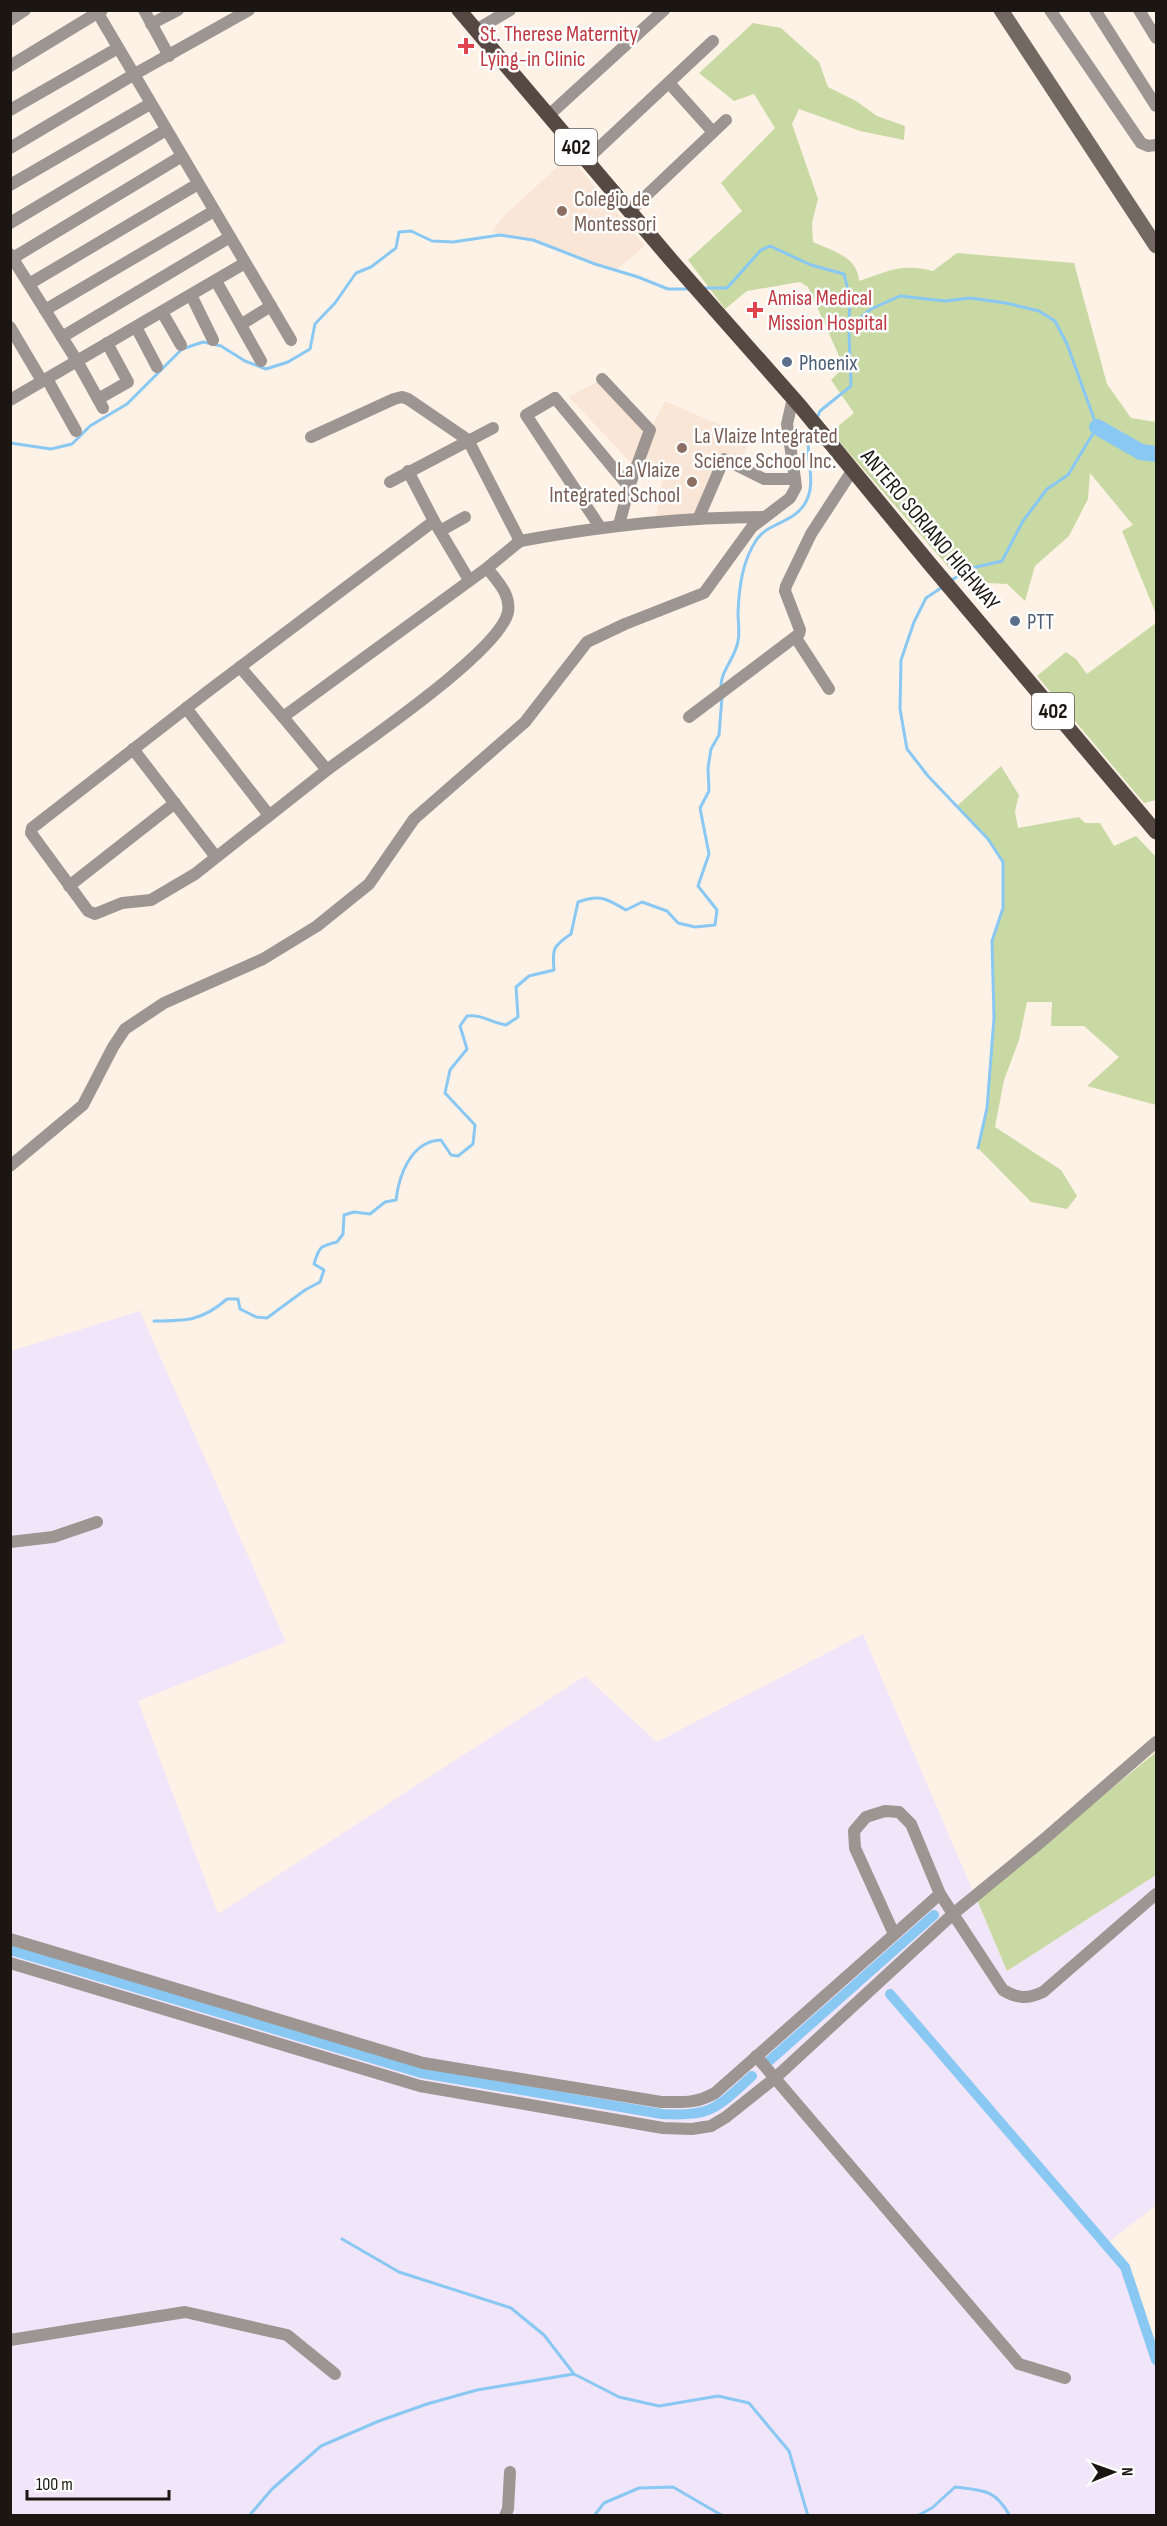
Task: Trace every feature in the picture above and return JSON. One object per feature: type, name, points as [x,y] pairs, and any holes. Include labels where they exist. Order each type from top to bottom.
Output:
[{"type":"main road","name":"ANTERO SORIANO HIGHWAY","points":[[459,10],[692,284],[812,420],[852,471],[1156,832]]},
{"type":"street","points":[[11,19],[25,10]]},
{"type":"street","points":[[144,10],[169,56]]},
{"type":"street","points":[[151,24],[178,10]]},
{"type":"street","points":[[10,148],[249,10]]},
{"type":"street","points":[[476,30],[510,10]]},
{"type":"street","points":[[549,115],[664,10]]},
{"type":"street","points":[[1001,10],[1156,246]]},
{"type":"street","points":[[1050,10],[1141,143],[1148,146],[1156,145]]},
{"type":"street","points":[[1095,10],[1156,106]]},
{"type":"street","points":[[1139,10],[1155,33]]},
{"type":"street","points":[[10,66],[99,11],[133,75],[291,340]]},
{"type":"street","points":[[586,160],[713,41]]},
{"type":"street","points":[[10,110],[118,48]]},
{"type":"street","points":[[669,83],[713,132]]},
{"type":"street","points":[[10,185],[150,104]]},
{"type":"street","points":[[630,211],[726,120]]},
{"type":"street","points":[[10,223],[166,130]]},
{"type":"street","points":[[107,343],[128,382],[100,404],[77,361],[12,256],[182,156]]},
{"type":"street","points":[[29,284],[198,184]]},
{"type":"street","points":[[45,310],[214,211]]},
{"type":"street","points":[[62,337],[230,237]]},
{"type":"street","points":[[13,395],[45,380],[245,263]]},
{"type":"street","points":[[216,280],[261,361]]},
{"type":"street","points":[[191,295],[213,340]]},
{"type":"street","points":[[242,324],[271,306]]},
{"type":"street","points":[[162,312],[180,345]]},
{"type":"street","points":[[10,327],[76,431]]},
{"type":"street","points":[[136,327],[157,367]]},
{"type":"street","points":[[602,380],[650,430],[629,487],[619,525]]},
{"type":"street","points":[[311,437],[402,397],[468,440],[520,541]]},
{"type":"street","points":[[600,527],[526,414],[555,398],[629,487]]},
{"type":"street","points":[[10,1166],[83,1105],[125,1029],[164,1003],[264,959],[317,926],[369,884],[414,819],[525,722],[587,642],[625,624],[704,593],[752,527],[790,498],[796,487],[787,424],[793,398]]},
{"type":"street","points":[[390,482],[493,428]]},
{"type":"street","points":[[699,517],[724,459],[764,479],[795,479]]},
{"type":"street","points":[[408,471],[436,526],[469,580]]},
{"type":"street","points":[[689,717],[796,638],[800,630],[785,591],[786,586],[811,534],[852,471]]},
{"type":"street","points":[[465,517],[436,526],[240,667],[32,828],[31,833],[88,911],[95,915],[122,903],[151,900],[195,874],[268,814],[452,677],[501,628],[508,613],[509,603],[506,593],[487,568]]},
{"type":"street","points":[[283,717],[487,568],[520,541],[600,527],[699,517],[765,517]]},
{"type":"street","points":[[796,638],[829,689]]},
{"type":"street","points":[[240,667],[327,770]]},
{"type":"street","points":[[186,708],[268,814]]},
{"type":"street","points":[[133,749],[216,857]]},
{"type":"street","points":[[69,886],[175,803]]},
{"type":"street","points":[[10,1542],[53,1537],[97,1522]]},
{"type":"street","points":[[10,1962],[420,2086],[663,2128],[692,2129],[711,2126],[775,2078],[953,1914],[1042,1841],[1156,1742]]},
{"type":"street","points":[[894,1935],[855,1848],[854,1831],[866,1817],[885,1811],[899,1812],[911,1824],[940,1894],[1003,1990],[1014,1996],[1028,1999],[1043,1992],[1156,1894]]},
{"type":"street","points":[[10,1939],[423,2063],[661,2102],[701,2101],[715,2093],[940,1894]]},
{"type":"street","points":[[218,2025],[225,2004]]},
{"type":"street","points":[[756,2056],[1019,2364],[1065,2378]]},
{"type":"street","points":[[10,2340],[185,2312],[287,2335],[334,2374]]},
{"type":"street","points":[[505,2516],[508,2509],[510,2472]]},
{"type":"shaded area","name":"Colegio de Montessori","points":[[569,156],[645,246],[616,270],[533,240],[500,235],[492,231],[505,215]]},
{"type":"shaded area","name":"La Vlaize Integrated Science School Inc.","points":[[602,379],[650,430],[665,401],[751,438],[738,466],[725,459],[699,517],[655,522],[664,470],[636,468],[569,397]]},
{"type":"shaded area","points":[[140,1311],[286,1642],[138,1701],[218,1914],[585,1676],[657,1742],[863,1634],[1007,1971],[1156,1875],[1156,2205],[1106,2244],[1125,2267],[1156,2360],[1156,2515],[11,2516],[11,1351]]},
{"type":"green space","points":[[753,23],[781,28],[819,62],[828,87],[856,101],[877,116],[905,126],[904,140],[860,131],[799,109],[792,124],[818,199],[812,223],[813,242],[849,260],[858,273],[859,281],[887,271],[904,268],[933,271],[957,253],[1074,263],[1107,384],[1131,418],[1156,422],[1156,614],[1122,531],[1133,525],[1090,473],[1088,499],[1069,536],[1035,566],[1025,601],[1007,584],[967,582],[950,569],[831,432],[854,413],[831,380],[844,367],[808,287],[800,282],[747,291],[725,309],[688,260],[742,211],[721,183],[775,128],[754,94],[734,101],[699,73]]},
{"type":"green space","points":[[1156,623],[1156,800],[1144,803],[1037,676],[1066,652],[1076,659],[1087,674]]},
{"type":"green space","points":[[1001,766],[1019,795],[1015,811],[1018,828],[1079,817],[1085,823],[1100,823],[1114,846],[1136,836],[1156,857],[1156,1105],[1087,1086],[1119,1057],[1084,1026],[1051,1026],[1052,1002],[1027,1002],[1019,1040],[1004,1080],[995,1127],[1061,1170],[1077,1196],[1067,1209],[1031,1202],[978,1148],[987,1108],[994,1018],[992,941],[1003,908],[1003,862],[988,839],[957,806]]},
{"type":"green space","points":[[1156,1752],[1156,1875],[1007,1971],[977,1900]]},
{"type":"waterway","points":[[10,443],[51,449],[72,444],[90,426],[127,404],[182,349],[203,342],[221,346],[245,361],[266,369],[288,362],[310,349],[315,324],[335,303],[356,273],[371,267],[396,248],[399,232],[411,231],[432,241],[453,242],[500,235],[533,240],[668,289],[688,289]]},
{"type":"waterway","points":[[704,288],[727,288],[761,250],[770,246],[811,265],[844,274],[850,298],[849,331]]},
{"type":"waterway","points":[[817,418],[820,411],[851,386],[849,333],[860,318],[871,309],[900,296],[945,301],[970,298],[1006,303],[1039,311],[1055,321],[1067,344],[1097,427],[1068,475],[1047,489],[1023,521],[1002,561],[968,569],[952,580]]},
{"type":"waterway","points":[[1097,427],[1141,452],[1156,454]]},
{"type":"waterway","points":[[721,687],[721,681],[737,647],[739,594],[742,575],[752,547],[762,533],[799,511],[808,496],[811,477],[808,447],[812,429]]},
{"type":"waterway","points":[[944,586],[926,598],[914,622],[901,660],[900,709],[907,749],[928,776],[988,839],[1003,862],[1003,908],[992,941],[994,1018],[987,1108],[978,1148]]},
{"type":"waterway","points":[[154,1321],[175,1321],[201,1316],[227,1299],[238,1299],[240,1309],[256,1317],[267,1318],[305,1290],[320,1282],[324,1270],[314,1264],[316,1258],[321,1248],[337,1242],[343,1234],[344,1215],[354,1212],[370,1214],[385,1202],[396,1200],[400,1180],[408,1161],[422,1146],[441,1140],[451,1155],[458,1156],[473,1144],[475,1125],[445,1093],[450,1070],[467,1049],[460,1026],[467,1016],[477,1016],[506,1025],[518,1017],[516,987],[529,976],[554,970],[555,949],[571,934],[578,902],[598,898],[626,910],[642,902],[667,911],[678,923],[695,927],[715,925],[717,910],[698,886],[709,854],[700,808],[709,791],[708,768],[711,749],[719,735],[722,697]]},
{"type":"waterway","points":[[769,2061],[934,1915]]},
{"type":"waterway","points":[[10,1950],[421,2073],[662,2114],[693,2114],[713,2108],[752,2076]]},
{"type":"waterway","points":[[890,1994],[1125,2267],[1156,2360]]},
{"type":"waterway","points":[[342,2239],[399,2272],[511,2308],[544,2335],[574,2374],[619,2397],[659,2406],[718,2396],[749,2403],[789,2451],[808,2516]]},
{"type":"waterway","points":[[249,2516],[272,2489],[321,2446],[379,2421],[427,2404],[477,2390],[574,2374]]},
{"type":"waterway","points":[[594,2516],[604,2503],[639,2488],[673,2487],[723,2516]]},
{"type":"waterway","points":[[917,2516],[932,2508],[955,2487],[987,2492],[999,2500],[1010,2516]]},
{"type":"place","name":"St. Therese Maternity Lying-in Clinic","points":[[466,46]]},
{"type":"place","name":"Colegio de Montessori","points":[[562,211]]},
{"type":"place","name":"Amisa Medical Mission Hospital","points":[[755,310]]},
{"type":"place","name":"Phoenix","points":[[787,362]]},
{"type":"place","name":"La Vlaize Integrated Science School Inc.","points":[[682,448]]},
{"type":"place","name":"La Vlaize Integrated School","points":[[692,482]]},
{"type":"place","name":"PTT","points":[[1015,621]]}]
